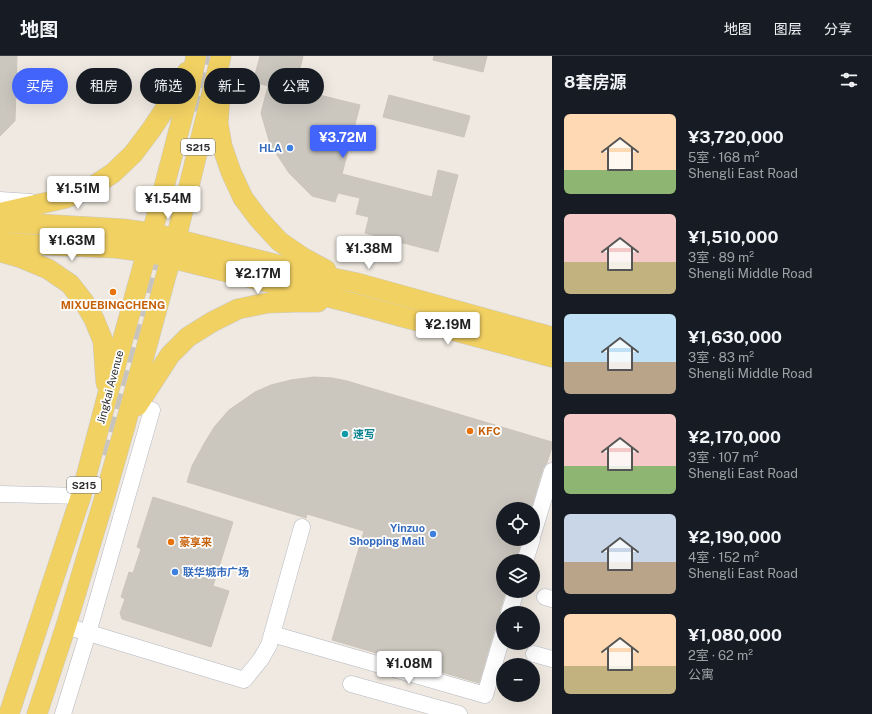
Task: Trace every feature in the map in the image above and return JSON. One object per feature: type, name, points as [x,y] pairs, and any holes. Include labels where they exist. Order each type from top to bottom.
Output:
[{"type":"main road","points":[[0,213],[66,198],[89,189],[113,173],[133,154],[151,130],[167,106],[196,56]]},
{"type":"main road","name":"Jingkai Avenue","points":[[9,714],[81,496],[190,88],[196,56]]},
{"type":"main road","points":[[222,56],[218,123],[222,146],[231,172],[243,198],[258,218],[279,241],[302,257],[324,269],[357,283]]},
{"type":"main road","name":"S215","points":[[37,714],[66,626],[125,426],[173,248],[222,56]]},
{"type":"main road","points":[[0,223],[123,229],[152,233],[173,248],[352,303],[552,357]]},
{"type":"main road","points":[[0,242],[116,248],[147,252],[173,248],[357,283],[552,337]]},
{"type":"main road","points":[[0,252],[19,257],[48,269],[70,284],[84,302],[94,319],[103,341],[107,397]]},
{"type":"main road","points":[[125,426],[170,355],[188,337],[212,322],[238,309],[267,303],[352,303]]},
{"type":"street","points":[[0,200],[45,203]]},
{"type":"street","points":[[63,714],[88,633],[152,410]]},
{"type":"street","points":[[540,511],[552,471]]},
{"type":"street","points":[[0,494],[81,496]]},
{"type":"street","points":[[66,626],[244,680],[261,659],[269,645],[302,527]]},
{"type":"street","points":[[272,634],[485,696],[498,650]]},
{"type":"street","points":[[534,654],[552,659]]},
{"type":"street","points":[[351,684],[459,714]]},
{"type":"building","points":[[0,56],[17,56],[17,68],[12,68],[12,104],[16,104],[15,121],[0,136]]},
{"type":"building","points":[[260,56],[303,56],[300,68],[268,68],[268,86],[260,84],[260,68],[257,68]]},
{"type":"building","points":[[434,56],[487,56],[483,72],[433,60]]},
{"type":"building","points":[[268,86],[268,104],[324,104],[324,96],[360,105],[342,174],[432,197],[438,170],[458,175],[438,252],[365,233],[369,217],[356,214],[360,198],[338,193],[335,202],[312,196],[289,173],[270,144],[261,113]]},
{"type":"building","points":[[389,95],[470,116],[464,137],[383,117]]},
{"type":"building","name":"Yinzuo Shopping Mall","points":[[314,377],[347,381],[552,442],[547,463],[543,468],[533,502],[496,502],[496,546],[520,546],[518,554],[496,554],[496,598],[504,598],[501,606],[496,606],[496,628],[479,683],[332,640],[364,531],[307,514],[306,518],[187,482],[192,466],[205,442],[215,426],[229,410],[255,392],[271,385],[291,380]]},
{"type":"building","name":"联华城市广场","points":[[153,497],[233,522],[213,586],[229,591],[211,647],[122,619],[120,613],[125,599],[121,597],[129,572],[133,573],[141,549],[137,547]]},
{"type":"tunnel","points":[[194,111],[208,56]]},
{"type":"tunnel","points":[[107,456],[156,253]]},
{"type":"place","name":"HLA","points":[[290,148]]},
{"type":"place","name":"MIXUEBINGCHENG","points":[[113,292]]},
{"type":"place","name":"KFC","points":[[470,431]]},
{"type":"place","name":"速写","points":[[345,434]]},
{"type":"place","name":"Yinzuo Shopping Mall","points":[[433,534]]},
{"type":"place","name":"豪享来","points":[[171,542]]},
{"type":"place","name":"联华城市广场","points":[[175,572]]}]
